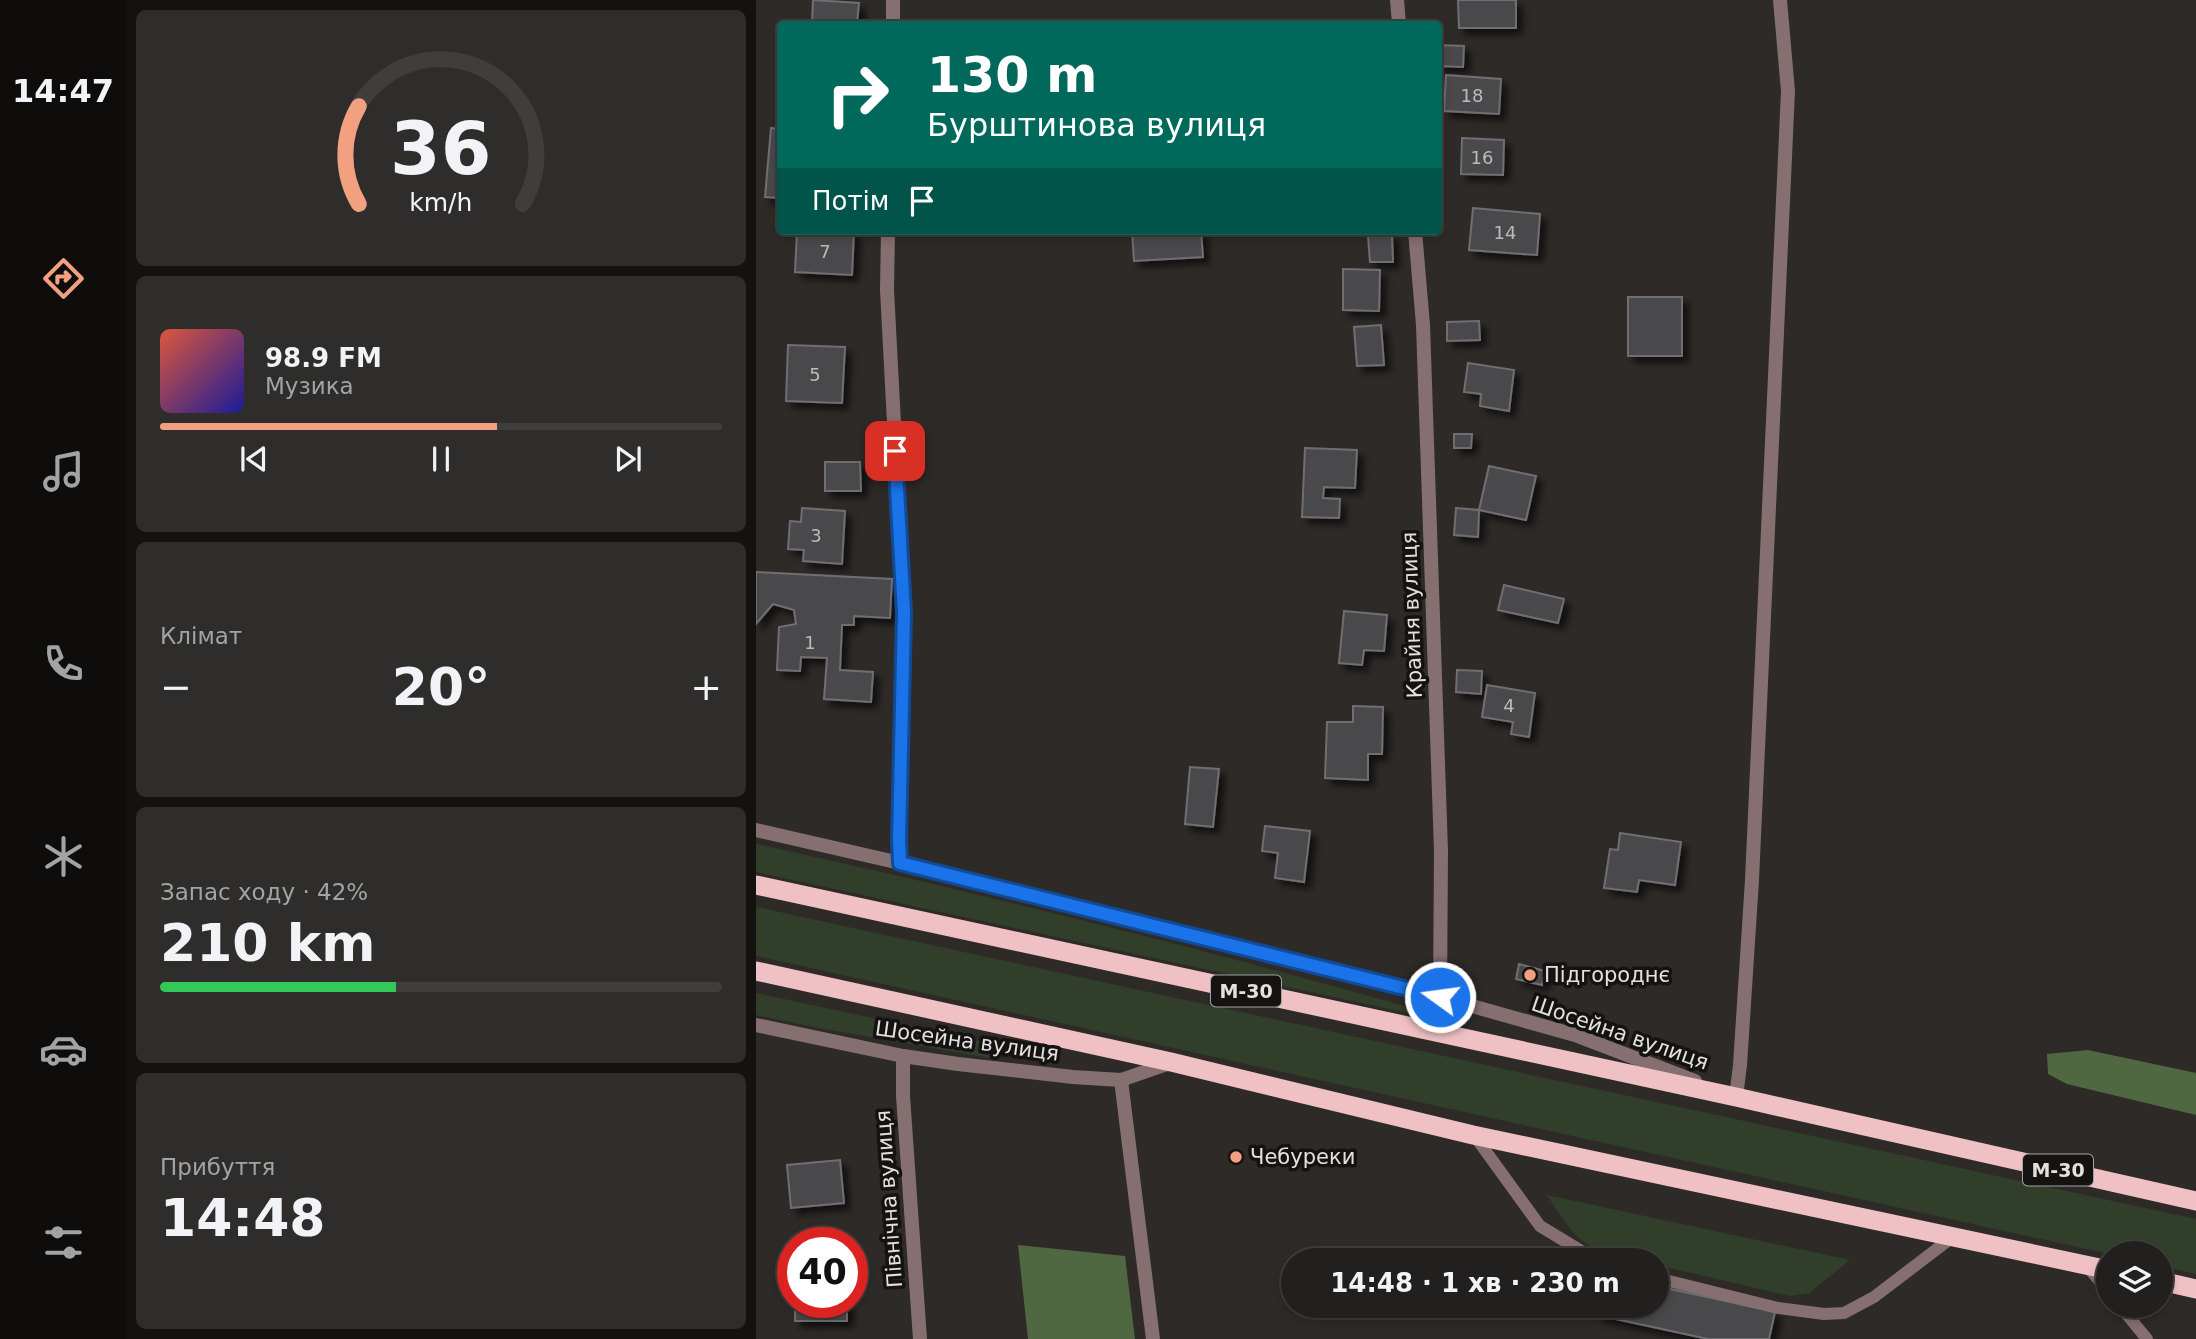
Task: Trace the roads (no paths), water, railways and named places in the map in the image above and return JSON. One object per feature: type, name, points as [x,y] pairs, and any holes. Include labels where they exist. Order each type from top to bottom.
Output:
[{"type":"highway","name":"М-30","points":[[756,885],[1736,1097],[2196,1201]]},
{"type":"highway","points":[[756,971],[1171,1062],[1474,1135],[2096,1267]]},
{"type":"highway","points":[[2173,1284],[2196,1289]]},
{"type":"street","points":[[893,0],[893,21]]},
{"type":"street","points":[[1397,0],[1399,21]]},
{"type":"street","points":[[1736,1097],[1752,880],[1788,91],[1780,0]]},
{"type":"street","points":[[888,235],[887,290],[904,613],[900,863]]},
{"type":"street","name":"Крайня вулиця","points":[[1415,235],[1423,325],[1441,852],[1440,997]]},
{"type":"street","name":"Шосейна вулиця","points":[[756,830],[1440,997],[1575,1035],[1736,1097]]},
{"type":"street","name":"Шосейна вулиця","points":[[756,1025],[903,1056],[998,1069],[1121,1080],[1171,1062]]},
{"type":"street","name":"Північна вулиця","points":[[903,1056],[903,1096],[920,1339]]},
{"type":"street","points":[[1121,1080],[1153,1339]]},
{"type":"lane","points":[[1474,1135],[1539,1226],[1576,1248]]},
{"type":"lane","points":[[1669,1281],[1779,1308],[1824,1314],[1844,1313],[1874,1297],[1954,1236]]},
{"type":"lane","points":[[2086,1265],[2096,1277]]},
{"type":"lane","points":[[2130,1318],[2147,1339]]},
{"type":"place","name":"Підгороднє","points":[[1530,975]]},
{"type":"place","name":"Чебуреки","points":[[1236,1157]]}]
